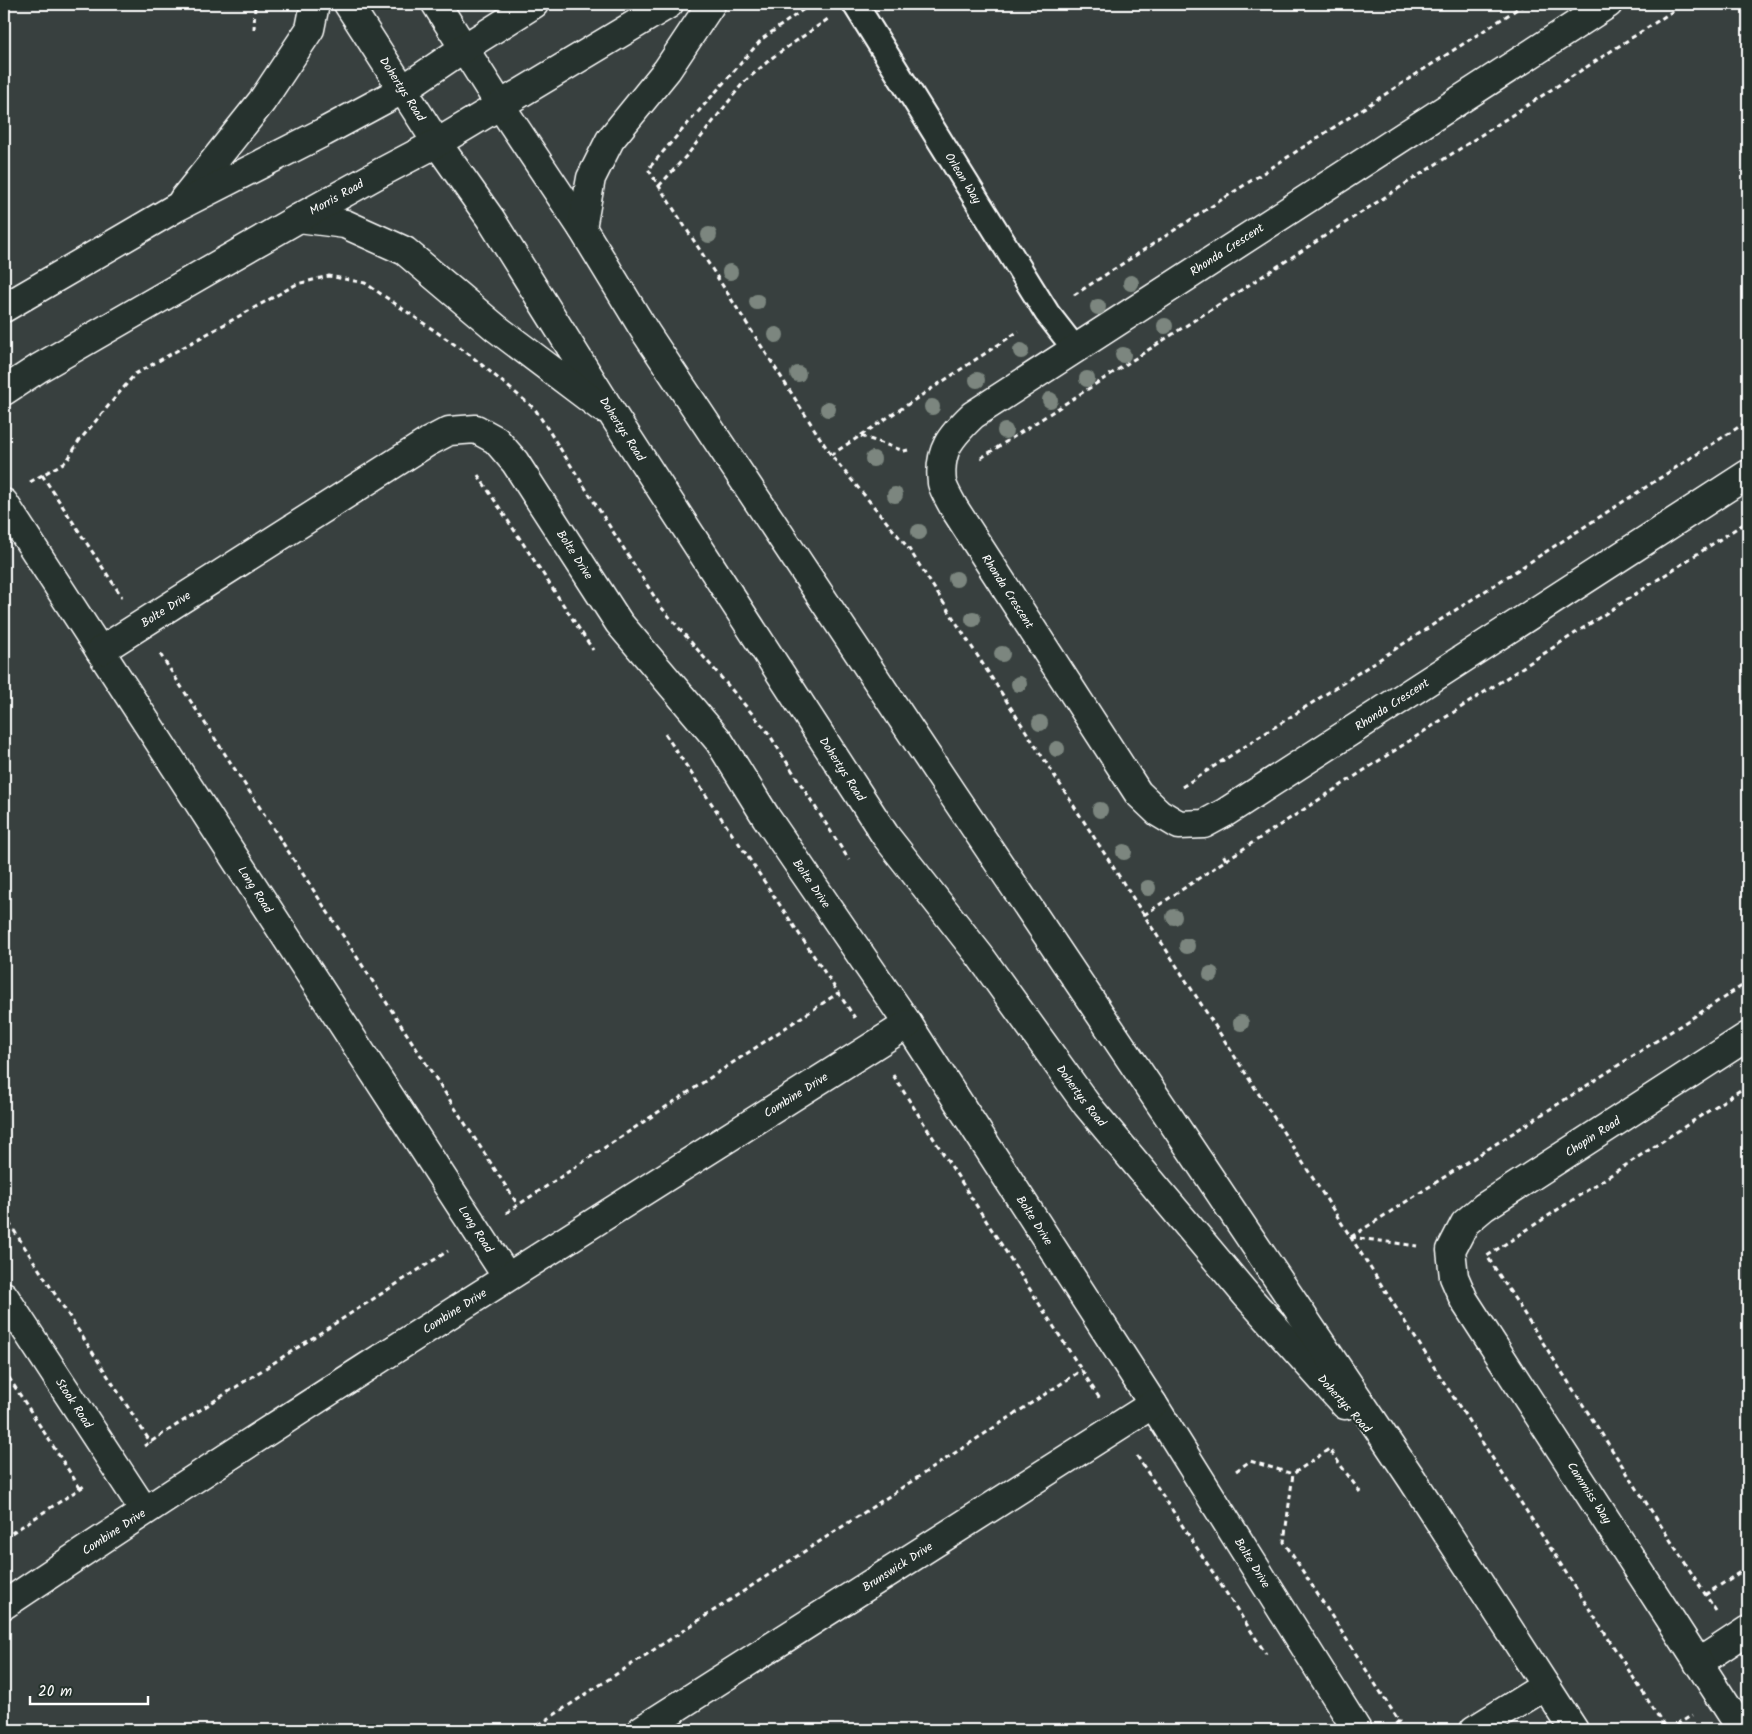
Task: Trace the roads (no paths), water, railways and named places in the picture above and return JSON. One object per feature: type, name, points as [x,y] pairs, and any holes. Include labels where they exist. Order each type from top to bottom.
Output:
[{"type":"street","points":[[177,207],[262,101],[310,29],[315,4]]},
{"type":"street","name":"Dohertys Road","points":[[348,4],[437,143],[490,218],[615,418],[885,835],[980,956],[1087,1105],[1248,1297],[1412,1479]]},
{"type":"street","name":"Dohertys Road","points":[[436,4],[500,105],[582,228],[646,333],[945,784],[1412,1479],[1574,1730]]},
{"type":"street","points":[[4,308],[177,207],[402,90],[534,4]]},
{"type":"street","name":"Morris Road","points":[[4,391],[39,368],[299,218],[380,172],[437,143],[669,4]]},
{"type":"street","points":[[582,228],[591,178],[610,140],[667,70],[711,4]]},
{"type":"street","name":"Rhonda Crescent","points":[[1608,4],[973,415],[953,433],[943,456],[942,484],[954,508],[1138,793],[1159,813],[1179,824],[1204,824],[1226,812],[1748,474]]},
{"type":"street","points":[[299,218],[345,224],[405,251],[496,328],[615,418]]},
{"type":"street","name":"Bolte Drive","points":[[100,651],[428,442],[449,431],[476,429],[496,440],[515,462],[619,622],[719,741],[766,816],[908,1024],[1153,1404],[1357,1730]]},
{"type":"street","name":"Long Road","points":[[4,503],[506,1277]]},
{"type":"street","name":"Combine Drive","points":[[4,1605],[144,1510],[506,1277],[908,1024]]},
{"type":"street","name":"Chopin Road","points":[[1451,1250],[1465,1223],[1484,1207],[1748,1036]]},
{"type":"street","name":"Cammiss Way","points":[[1451,1250],[1454,1277],[1464,1300],[1742,1730]]},
{"type":"street","name":"Stook Road","points":[[4,1296],[144,1510]]},
{"type":"street","name":"Brunswick Drive","points":[[641,1730],[1153,1404]]},
{"type":"street","points":[[1698,1663],[1741,1635]]},
{"type":"street","points":[[1474,1730],[1545,1686]]},
{"type":"lane","name":"Orlean Way","points":[[855,4],[1046,313],[1075,349]]}]
